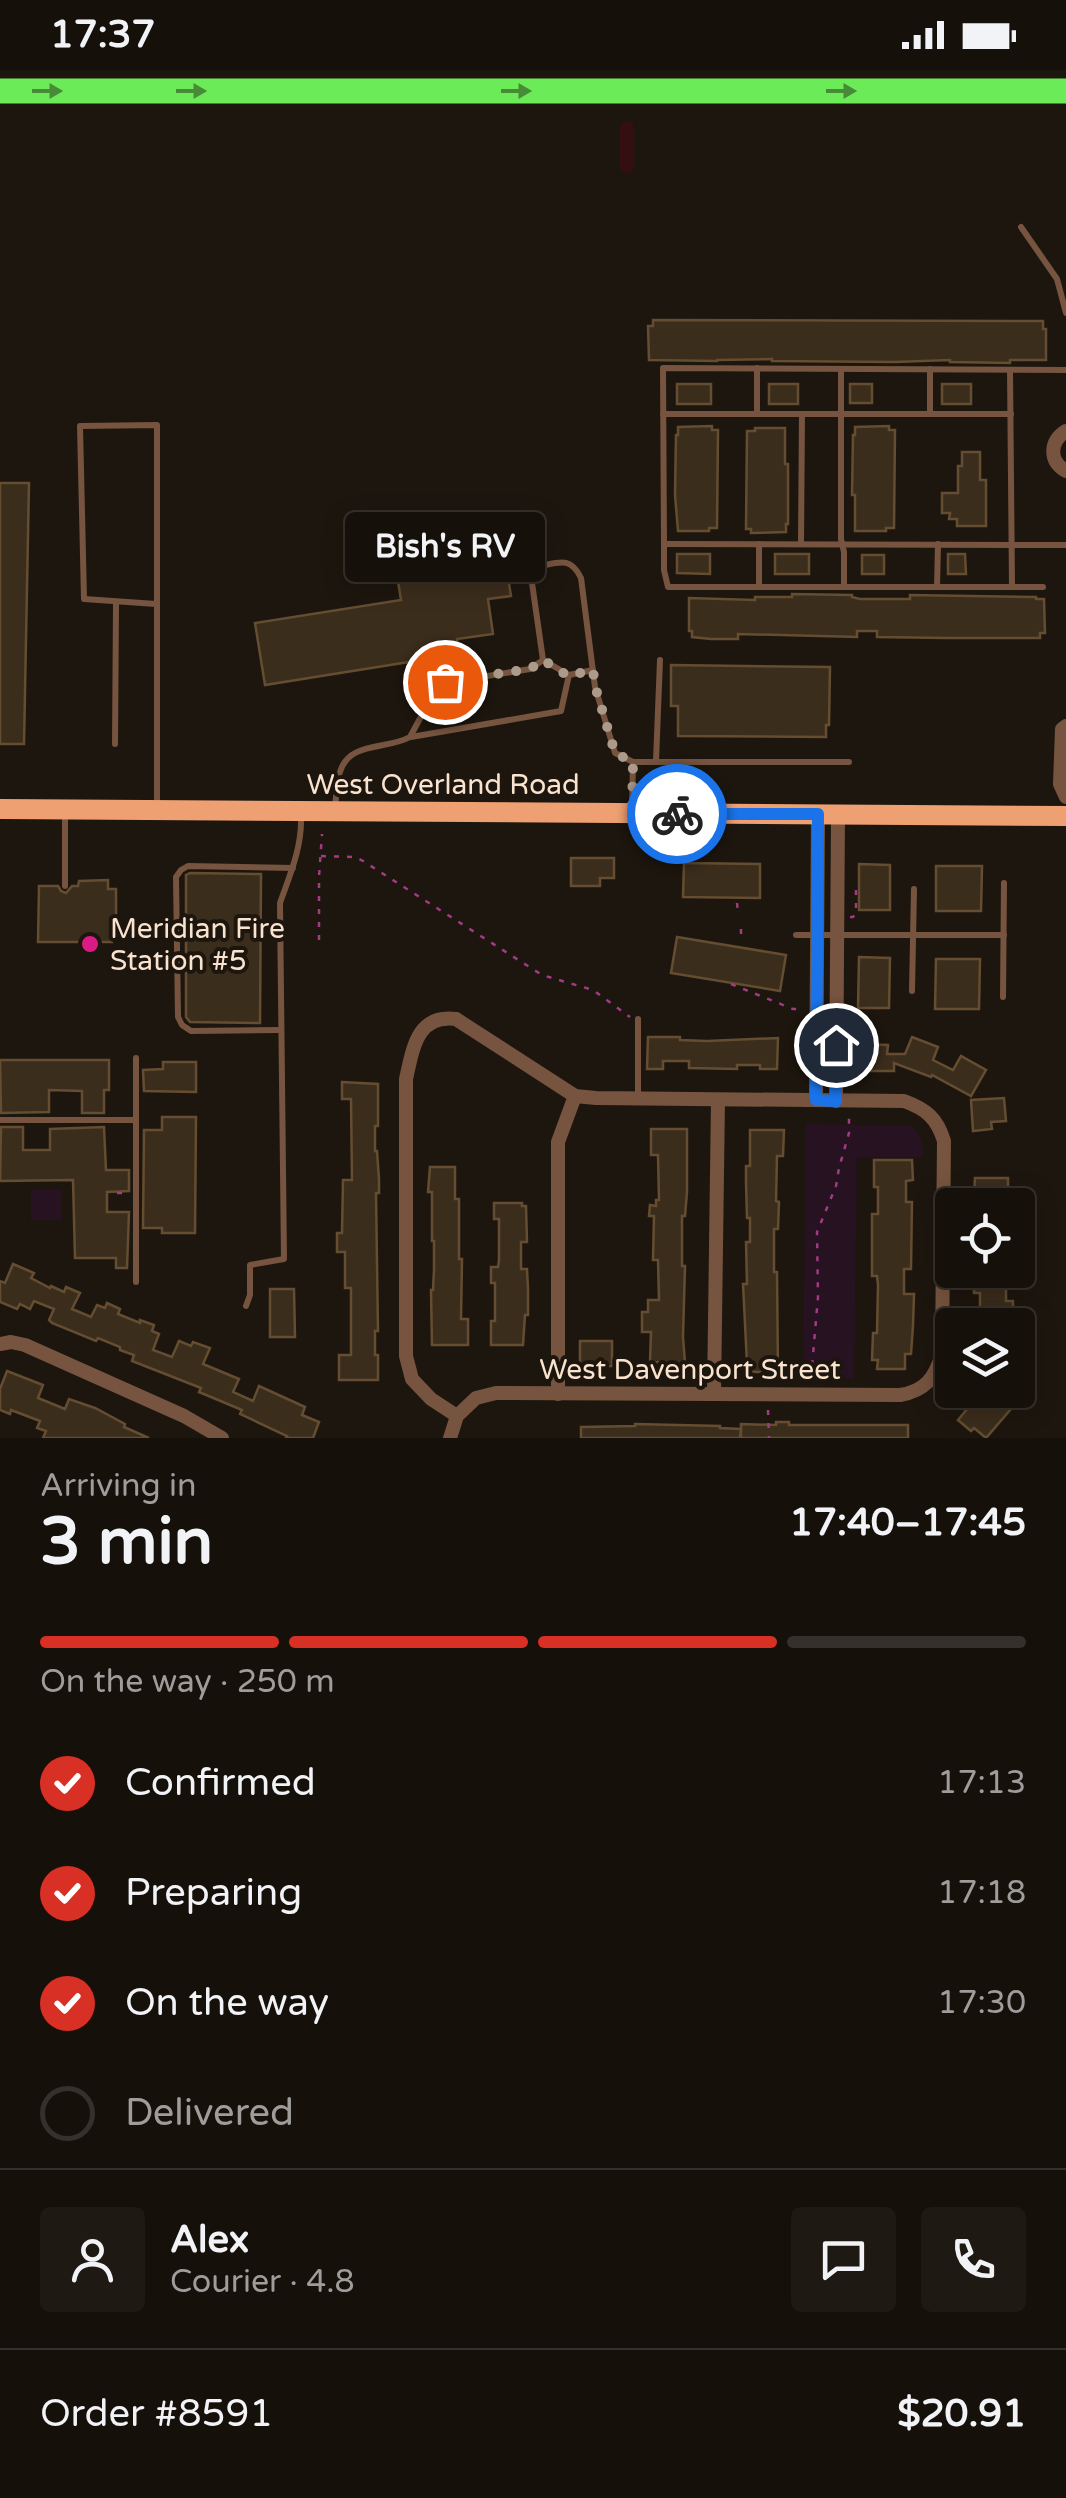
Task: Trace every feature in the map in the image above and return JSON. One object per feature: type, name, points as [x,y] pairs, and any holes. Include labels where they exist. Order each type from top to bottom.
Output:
[{"type":"highway","points":[[0,91],[1066,91]]},
{"type":"street","points":[[1066,431],[1055,440],[1053,448],[1056,463],[1066,471]]},
{"type":"street","points":[[1066,726],[1062,729],[1060,784],[1066,797]]},
{"type":"street","name":"West Overland Road","points":[[0,810],[1066,816]]},
{"type":"street","points":[[816,1100],[817,935],[828,815]]},
{"type":"street","points":[[450,1438],[457,1416],[430,1399],[412,1380],[406,1356],[406,1079],[424,1026],[442,1017],[456,1019],[575,1096],[836,1101],[837,935],[828,815]]},
{"type":"street","points":[[558,1394],[558,1142],[575,1096]]},
{"type":"street","points":[[714,1394],[718,1100]]},
{"type":"street","name":"West Davenport Street","points":[[457,1416],[476,1398],[496,1393],[900,1396],[928,1384],[938,1370],[942,1354],[944,1141],[940,1127],[932,1115],[904,1101],[836,1101]]},
{"type":"street","points":[[0,1344],[25,1346],[184,1416],[222,1438]]},
{"type":"lane","points":[[1022,227],[1057,279],[1066,313]]},
{"type":"lane","points":[[1044,588],[668,587],[662,368],[1066,370]]},
{"type":"lane","points":[[757,368],[757,414]]},
{"type":"lane","points":[[840,369],[844,587]]},
{"type":"lane","points":[[930,369],[930,414]]},
{"type":"lane","points":[[1010,370],[1012,588]]},
{"type":"lane","points":[[663,414],[1011,414]]},
{"type":"lane","points":[[801,544],[802,414]]},
{"type":"lane","points":[[156,604],[84,599],[80,426],[156,425],[157,810]]},
{"type":"lane","points":[[664,544],[1066,545]]},
{"type":"lane","points":[[759,587],[760,544]]},
{"type":"lane","points":[[938,544],[938,588]]},
{"type":"lane","points":[[593,670],[568,676],[543,660],[530,576],[536,566],[566,562],[576,566],[581,578],[593,670],[595,686],[615,753],[633,762],[849,762]]},
{"type":"lane","points":[[114,744],[116,603]]},
{"type":"lane","points":[[410,737],[437,686],[530,669],[543,660]]},
{"type":"lane","points":[[656,761],[660,660]]},
{"type":"lane","points":[[334,811],[340,772],[356,751],[410,737],[560,710],[568,676]]},
{"type":"lane","points":[[632,813],[633,762]]},
{"type":"lane","points":[[64,810],[64,886]]},
{"type":"lane","points":[[246,1306],[250,1265],[284,1259],[280,903],[301,835],[301,811]]},
{"type":"lane","points":[[281,1030],[191,1030],[182,1025],[178,1017],[176,877],[188,866],[292,868]]},
{"type":"lane","points":[[1003,997],[1004,882]]},
{"type":"lane","points":[[912,991],[914,890]]},
{"type":"lane","points":[[796,934],[1004,936]]},
{"type":"lane","points":[[638,1020],[638,1099]]},
{"type":"lane","points":[[136,1058],[136,1282]]},
{"type":"lane","points":[[0,1120],[136,1120]]},
{"type":"path","points":[[319,940],[322,834]]},
{"type":"path","points":[[322,856],[355,857],[363,861],[542,975],[593,990],[638,1020]]},
{"type":"path","points":[[849,917],[856,914],[856,886]]},
{"type":"path","points":[[737,903],[738,913]]},
{"type":"path","points":[[741,928],[741,940]]},
{"type":"path","points":[[731,984],[793,1008],[804,1008]]},
{"type":"path","points":[[812,1378],[818,1298],[817,1232],[836,1186],[849,1133],[849,1112]]},
{"type":"path","points":[[768,1405],[769,1438]]},
{"type":"shaded area","points":[[806,1124],[909,1125],[922,1142],[923,1157],[857,1157],[854,1379],[803,1375]]},
{"type":"shaded area","points":[[31,1190],[62,1190],[62,1220],[31,1220]]},
{"type":"building","points":[[653,320],[1043,321],[1046,360],[649,360],[648,326],[653,326]]},
{"type":"building","points":[[677,384],[711,384],[711,404],[677,404]]},
{"type":"building","points":[[769,384],[798,384],[798,404],[769,404]]},
{"type":"building","points":[[850,384],[872,384],[872,403],[850,403]]},
{"type":"building","points":[[942,384],[971,384],[971,404],[942,404]]},
{"type":"building","points":[[712,426],[712,430],[718,430],[717,528],[678,531],[678,427]]},
{"type":"building","points":[[889,426],[889,430],[895,430],[894,528],[855,531],[855,427]]},
{"type":"building","points":[[785,428],[786,532],[751,533],[751,529],[746,529],[747,431]]},
{"type":"building","points":[[962,452],[980,452],[980,480],[986,480],[986,526],[957,526],[957,519],[942,513],[942,493],[958,493]]},
{"type":"building","points":[[0,483],[29,483],[24,744],[0,744]]},
{"type":"building","points":[[502,539],[511,596],[488,599],[493,634],[457,639],[459,654],[265,685],[255,623],[401,600],[396,569],[440,562],[438,549]]},
{"type":"building","points":[[677,554],[710,554],[710,574],[677,573]]},
{"type":"building","points":[[775,554],[809,554],[809,574],[775,574]]},
{"type":"building","points":[[948,554],[965,554],[966,574],[948,574]]},
{"type":"building","points":[[862,555],[884,555],[884,574],[862,574]]},
{"type":"building","points":[[792,594],[852,595],[860,599],[910,599],[910,595],[1036,597],[1044,599],[1045,633],[1040,633],[1040,638],[947,638],[877,637],[877,631],[857,631],[857,637],[738,634],[738,639],[711,639],[692,637],[689,631],[689,598],[755,600]]},
{"type":"building","points":[[671,665],[830,667],[826,737],[678,736],[678,706],[671,706]]},
{"type":"building","points":[[571,858],[614,858],[614,878],[600,878],[600,886],[571,886]]},
{"type":"building","points":[[684,863],[760,864],[760,898],[683,897]]},
{"type":"building","points":[[859,864],[890,865],[890,910],[859,910]]},
{"type":"building","points":[[936,866],[982,866],[981,911],[936,911]]},
{"type":"building","points":[[261,874],[260,1023],[190,1022],[186,1017],[186,875]]},
{"type":"building","points":[[108,880],[108,889],[116,889],[116,933],[112,933],[112,942],[38,942],[39,886],[58,886],[66,893],[79,881]]},
{"type":"building","points":[[677,937],[786,955],[780,991],[671,973]]},
{"type":"building","points":[[859,957],[890,958],[889,1008],[858,1008]]},
{"type":"building","points":[[936,959],[980,959],[979,1009],[935,1009]]},
{"type":"building","points":[[648,1037],[707,1041],[778,1038],[777,1069],[760,1069],[760,1065],[737,1065],[737,1069],[689,1068],[689,1061],[663,1061],[663,1069],[647,1069]]},
{"type":"building","points":[[912,1037],[938,1047],[933,1060],[953,1070],[961,1056],[986,1070],[971,1096],[932,1075],[894,1063],[894,1071],[862,1071],[862,1044],[888,1045],[887,1054],[905,1054]]},
{"type":"building","points":[[0,1060],[109,1060],[104,1113],[82,1113],[82,1091],[49,1090],[49,1112],[1,1113]]},
{"type":"building","points":[[163,1062],[196,1062],[196,1092],[144,1091],[143,1070],[163,1069]]},
{"type":"building","points":[[342,1082],[378,1084],[378,1380],[339,1380],[339,1355],[351,1355],[351,1288],[345,1288],[345,1252],[337,1252],[337,1233],[342,1233],[343,1180],[352,1180],[351,1099],[342,1099]]},
{"type":"building","points":[[1004,1098],[1006,1121],[991,1122],[992,1129],[973,1131],[971,1100]]},
{"type":"building","points":[[162,1117],[196,1117],[195,1233],[162,1233],[162,1228],[143,1228],[144,1130],[162,1130]]},
{"type":"building","points":[[1,1127],[23,1127],[23,1150],[50,1150],[50,1129],[104,1127],[106,1170],[129,1170],[129,1191],[107,1192],[107,1212],[129,1212],[127,1268],[116,1268],[116,1258],[75,1258],[73,1180],[0,1181]]},
{"type":"building","points":[[651,1129],[687,1129],[687,1192],[682,1216],[685,1363],[650,1362],[651,1332],[642,1332],[642,1312],[648,1312],[648,1300],[659,1300],[658,1260],[653,1260],[654,1216],[649,1216],[650,1205],[656,1206],[659,1200],[658,1155],[651,1155]]},
{"type":"building","points":[[750,1130],[784,1130],[783,1156],[777,1156],[778,1229],[774,1229],[778,1372],[752,1372],[752,1363],[747,1364],[743,1284],[747,1284],[746,1242],[750,1242],[746,1166],[750,1166]]},
{"type":"building","points":[[874,1160],[912,1160],[913,1180],[906,1181],[906,1202],[912,1202],[911,1269],[904,1269],[904,1294],[914,1294],[913,1326],[911,1354],[905,1354],[905,1369],[877,1369],[878,1360],[872,1360],[878,1285],[877,1276],[872,1276],[872,1214],[878,1214]]},
{"type":"building","points":[[430,1167],[455,1167],[462,1259],[461,1319],[468,1319],[468,1345],[432,1345],[434,1241],[432,1192],[428,1192]]},
{"type":"building","points":[[975,1178],[1008,1178],[1008,1188],[974,1188]]},
{"type":"building","points":[[494,1203],[526,1206],[527,1242],[521,1242],[521,1269],[527,1269],[528,1315],[523,1345],[491,1345],[495,1283],[491,1283],[491,1267],[498,1267],[499,1260],[499,1219],[494,1219]]},
{"type":"building","points":[[13,1264],[34,1273],[31,1278],[50,1288],[64,1292],[66,1287],[80,1293],[72,1309],[91,1317],[97,1305],[105,1308],[107,1303],[120,1309],[118,1314],[154,1325],[152,1331],[159,1334],[153,1350],[172,1357],[179,1341],[210,1348],[203,1364],[239,1379],[233,1392],[253,1401],[259,1386],[305,1407],[302,1415],[319,1422],[313,1438],[286,1438],[240,1414],[242,1410],[199,1392],[201,1388],[132,1361],[134,1355],[120,1347],[52,1323],[49,1320],[54,1309],[34,1301],[30,1309],[0,1302],[0,1281],[5,1283]]},
{"type":"building","points":[[974,1288],[1006,1288],[1006,1301],[1013,1301],[1013,1308],[980,1308],[980,1293],[974,1293]]},
{"type":"building","points":[[270,1289],[294,1289],[295,1337],[270,1337]]},
{"type":"building","points":[[580,1341],[612,1341],[612,1366],[580,1366]]},
{"type":"building","points":[[7,1371],[43,1385],[38,1398],[65,1409],[69,1399],[95,1408],[149,1438],[43,1438],[46,1431],[37,1428],[40,1421],[0,1410],[0,1389]]},
{"type":"building","points":[[968,1408],[1011,1409],[986,1438],[958,1420]]},
{"type":"building","points":[[635,1424],[741,1429],[740,1438],[581,1438],[581,1427]]},
{"type":"building","points":[[741,1424],[908,1425],[908,1438],[741,1438]]},
{"type":"waterway","points":[[627,128],[627,166]]},
{"type":"way so far","points":[[445,682],[530,669],[543,660],[568,676],[593,670],[615,753],[633,762],[632,813],[677,814]]},
{"type":"place","name":"Bish's RV","points":[[445,682]]},
{"type":"place","name":"Meridian Fire Station #5","points":[[90,944]]},
{"type":"route","points":[[677,814],[818,814],[816,1100],[836,1101],[836,1045]]}]
